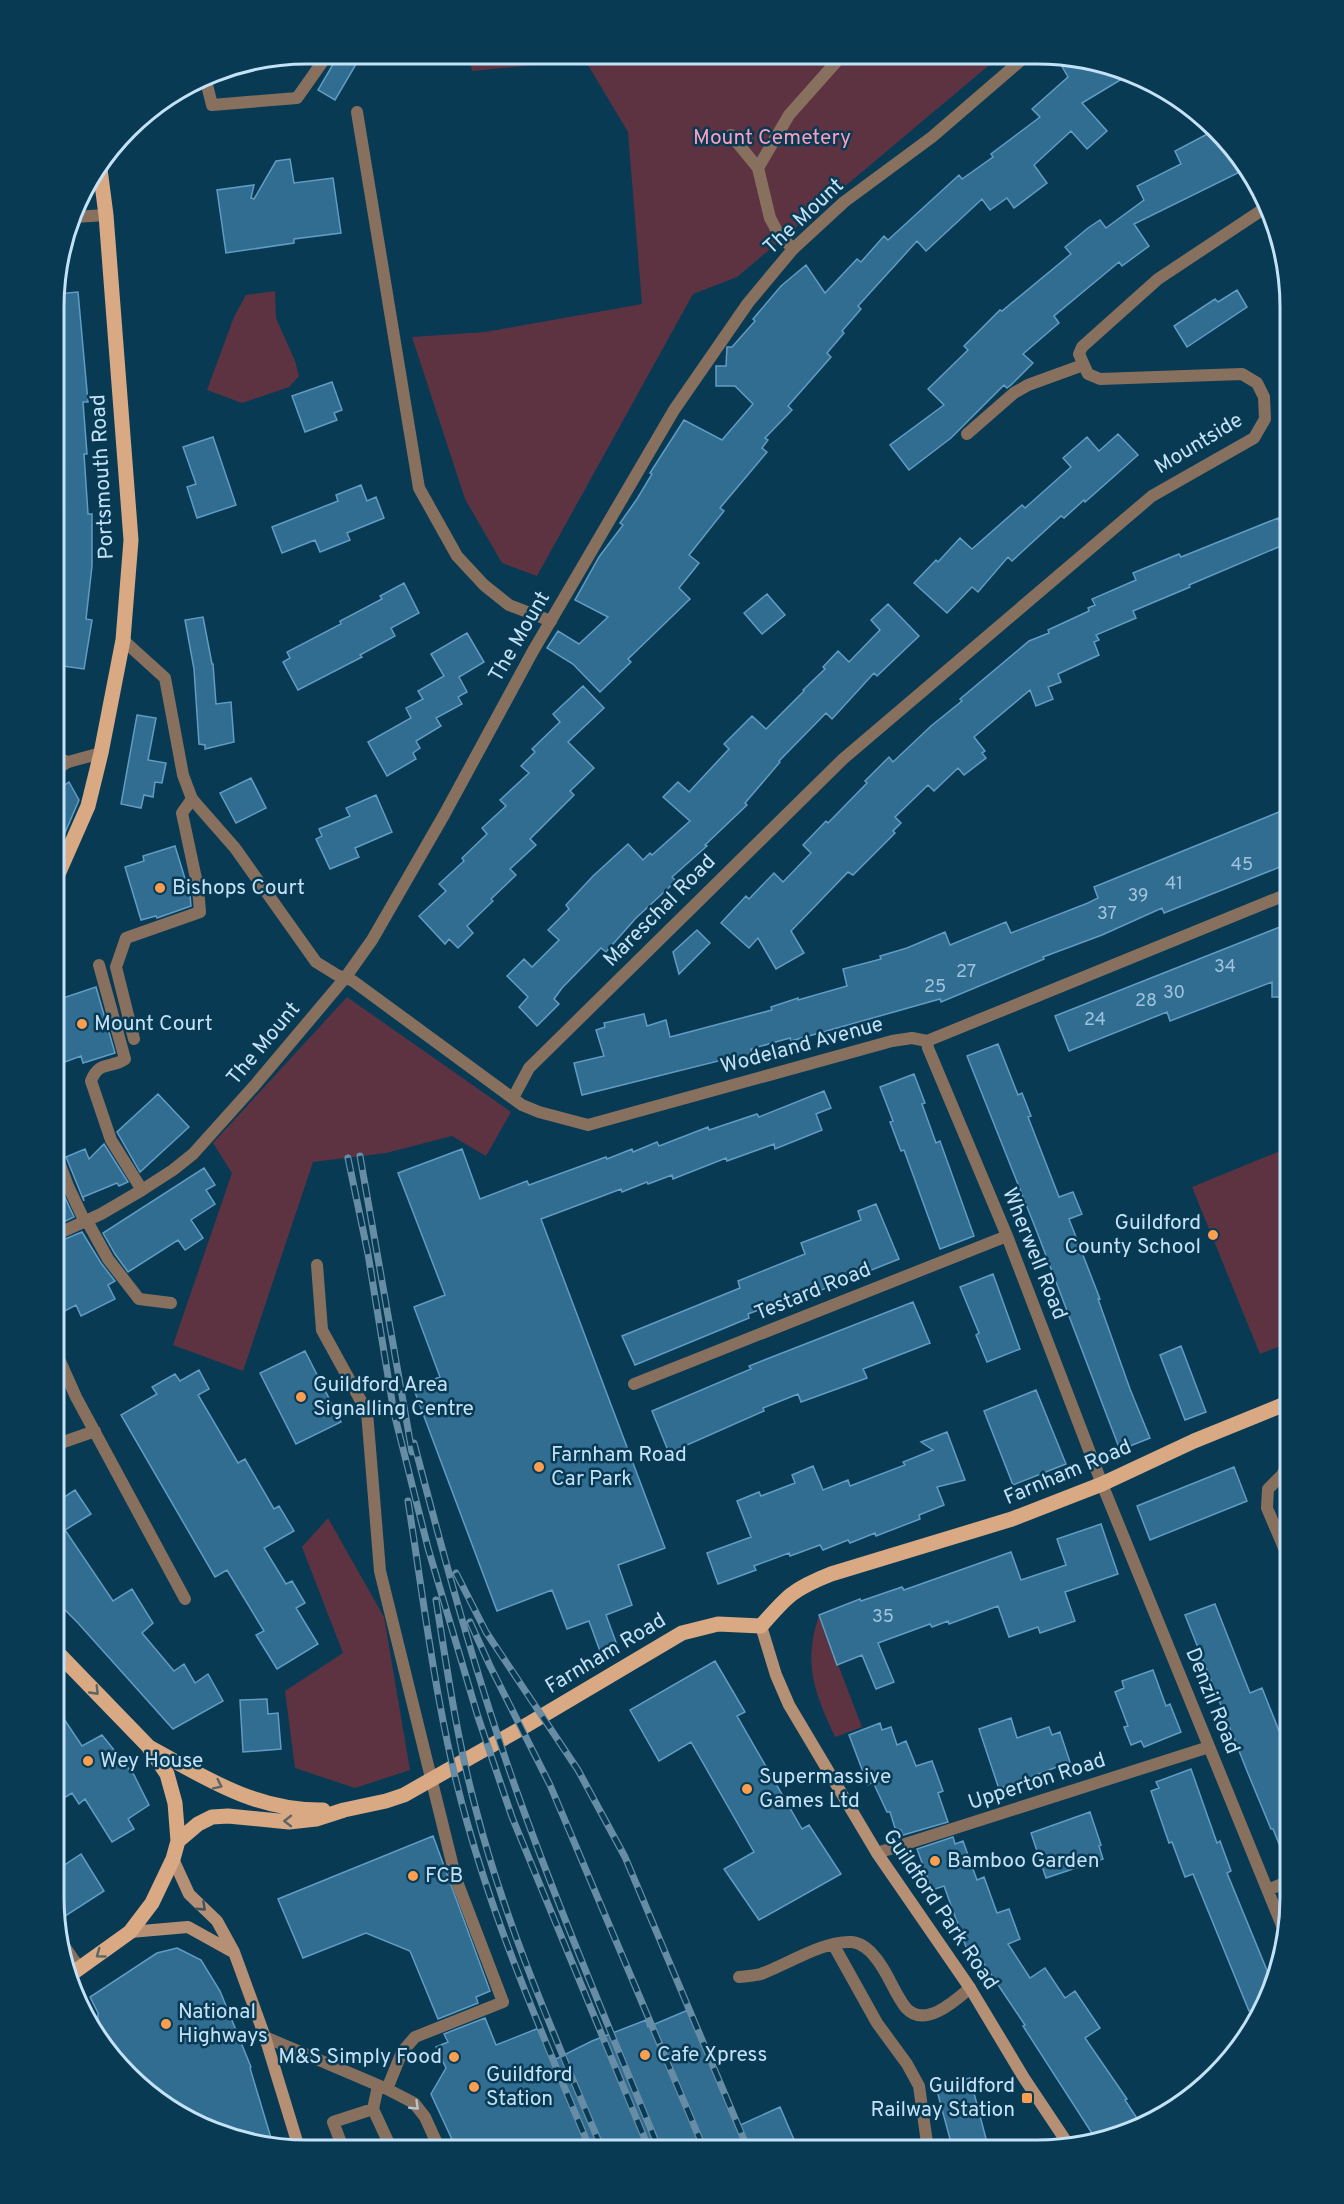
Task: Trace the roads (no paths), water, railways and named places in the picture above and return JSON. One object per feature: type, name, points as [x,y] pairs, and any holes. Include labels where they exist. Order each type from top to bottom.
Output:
[{"type":"main road","name":"Portsmouth Road","points":[[64,861],[88,806],[101,753],[123,640],[131,540],[101,179]]},
{"type":"main road","name":"Farnham Road","points":[[178,1841],[198,1824],[212,1817],[228,1816],[289,1822],[315,1819],[386,1801],[421,1787],[682,1633],[718,1624],[761,1626],[788,1595],[803,1585],[1012,1520],[1102,1484],[1194,1441],[1280,1406]]},
{"type":"main road","points":[[64,1659],[148,1746],[167,1774],[175,1803],[178,1841],[173,1859],[152,1903],[130,1932],[76,1971]]},
{"type":"main road","points":[[148,1746],[212,1782],[255,1800],[306,1810],[344,1810]]},
{"type":"street","points":[[207,87],[212,105],[297,98],[321,64]]},
{"type":"street","points":[[758,168],[789,116],[834,64]]},
{"type":"street","name":"The Mount","points":[[64,1231],[142,1190],[193,1154],[255,1085],[345,978],[372,940],[551,621],[674,410],[748,303],[793,249],[844,202],[932,137],[1017,64]]},
{"type":"street","points":[[357,112],[419,488],[457,556],[484,585],[509,605],[551,621]]},
{"type":"street","points":[[731,135],[758,168],[770,218],[778,233],[793,249]]},
{"type":"street","points":[[967,434],[1014,393],[1028,385],[1083,365],[1079,354],[1082,347],[1158,279],[1259,212]]},
{"type":"street","points":[[82,216],[106,215]]},
{"type":"street","name":"Mountside","points":[[843,759],[1152,496],[1254,438],[1265,419],[1264,397],[1257,382],[1242,374],[1100,378],[1088,374],[1083,365]]},
{"type":"street","points":[[123,640],[165,678],[183,774],[192,799],[182,813],[198,888],[200,912],[126,938],[116,967],[134,1040]]},
{"type":"street","points":[[64,765],[101,753]]},
{"type":"street","name":"Mareschal Road","points":[[513,1098],[529,1068],[843,759]]},
{"type":"street","points":[[64,760],[68,762]]},
{"type":"street","name":"Wodeland Avenue","points":[[192,799],[235,848],[316,962],[337,975],[353,981],[522,1105],[588,1125],[892,1041],[912,1038],[927,1041],[1280,897]]},
{"type":"street","points":[[99,965],[125,1059],[122,1062],[103,1065],[94,1073],[91,1081],[111,1140],[142,1190]]},
{"type":"street","name":"Wherwell Road","points":[[927,1041],[1007,1236],[1102,1484]]},
{"type":"street","points":[[64,1175],[86,1221],[108,1259],[139,1299],[171,1303]]},
{"type":"street","name":"Testard Road","points":[[634,1384],[1007,1236]]},
{"type":"street","points":[[318,1265],[322,1330],[367,1412],[380,1571],[456,1879],[503,2002],[415,2037],[402,2052],[373,2109],[333,2122],[340,2140]]},
{"type":"street","points":[[64,1368],[185,1599]]},
{"type":"street","points":[[64,1441],[95,1431]]},
{"type":"street","points":[[1280,1477],[1268,1489],[1267,1508],[1280,1539]]},
{"type":"street","name":"Denzil Road","points":[[1102,1484],[1278,1916]]},
{"type":"street","name":"Guildford Park Road","points":[[761,1626],[776,1675],[789,1705],[878,1853],[970,1988],[1024,2078],[1064,2138]]},
{"type":"street","name":"Upperton Road","points":[[878,1853],[1209,1747]]},
{"type":"street","points":[[173,1859],[189,1894],[217,1921],[234,1952],[265,2037],[296,2139]]},
{"type":"street","points":[[1268,1890],[1280,1885]]},
{"type":"street","points":[[130,1932],[188,1927],[234,1952]]},
{"type":"street","points":[[739,1977],[759,1975],[833,1944],[854,1942],[869,1950],[881,1964],[907,2009],[916,2014],[929,2014],[946,2008],[970,1988]]},
{"type":"street","points":[[833,1944],[877,2023],[907,2064],[919,2086],[927,2140]]},
{"type":"street","points":[[265,2037],[383,2087],[414,2103],[425,2117],[435,2140]]},
{"type":"street","points":[[373,2109],[387,2140]]},
{"type":"railway","points":[[360,1156],[412,1452]]},
{"type":"railway","points":[[348,1158],[368,1254],[394,1413],[428,1548],[478,1717],[512,1817],[645,2140]]},
{"type":"railway","points":[[414,1443],[475,1664],[503,1752],[534,1840],[655,2140]]},
{"type":"railway","points":[[408,1501],[440,1703],[467,1822],[508,1946],[586,2140]]},
{"type":"railway","points":[[456,1573],[486,1632],[578,1770],[625,1857],[744,2140]]},
{"type":"railway","points":[[436,1600],[463,1755],[487,1850],[532,1980],[598,2140]]},
{"type":"railway","points":[[470,1622],[550,1785],[700,2140]]},
{"type":"place","name":"Bishops Court","points":[[160,888]]},
{"type":"place","name":"Mount Court","points":[[82,1024]]},
{"type":"place","name":"Guildford County School","points":[[1213,1235]]},
{"type":"place","name":"Guildford Area Signalling Centre","points":[[301,1397]]},
{"type":"place","name":"Farnham Road Car Park","points":[[539,1467]]},
{"type":"place","name":"Wey House","points":[[88,1761]]},
{"type":"place","name":"Supermassive Games Ltd","points":[[747,1789]]},
{"type":"place","name":"Bamboo Garden","points":[[935,1861]]},
{"type":"place","name":"FCB","points":[[413,1876]]},
{"type":"place","name":"National Highways","points":[[166,2024]]},
{"type":"place","name":"Cafe Xpress","points":[[645,2055]]},
{"type":"place","name":"M&S Simply Food","points":[[454,2057]]},
{"type":"place","name":"Guildford Station","points":[[474,2087]]},
{"type":"place","name":"Guildford Railway Station","points":[[1027,2098]]},
{"type":"park label","name":"Mount Cemetery","points":[[772,138]]}]
